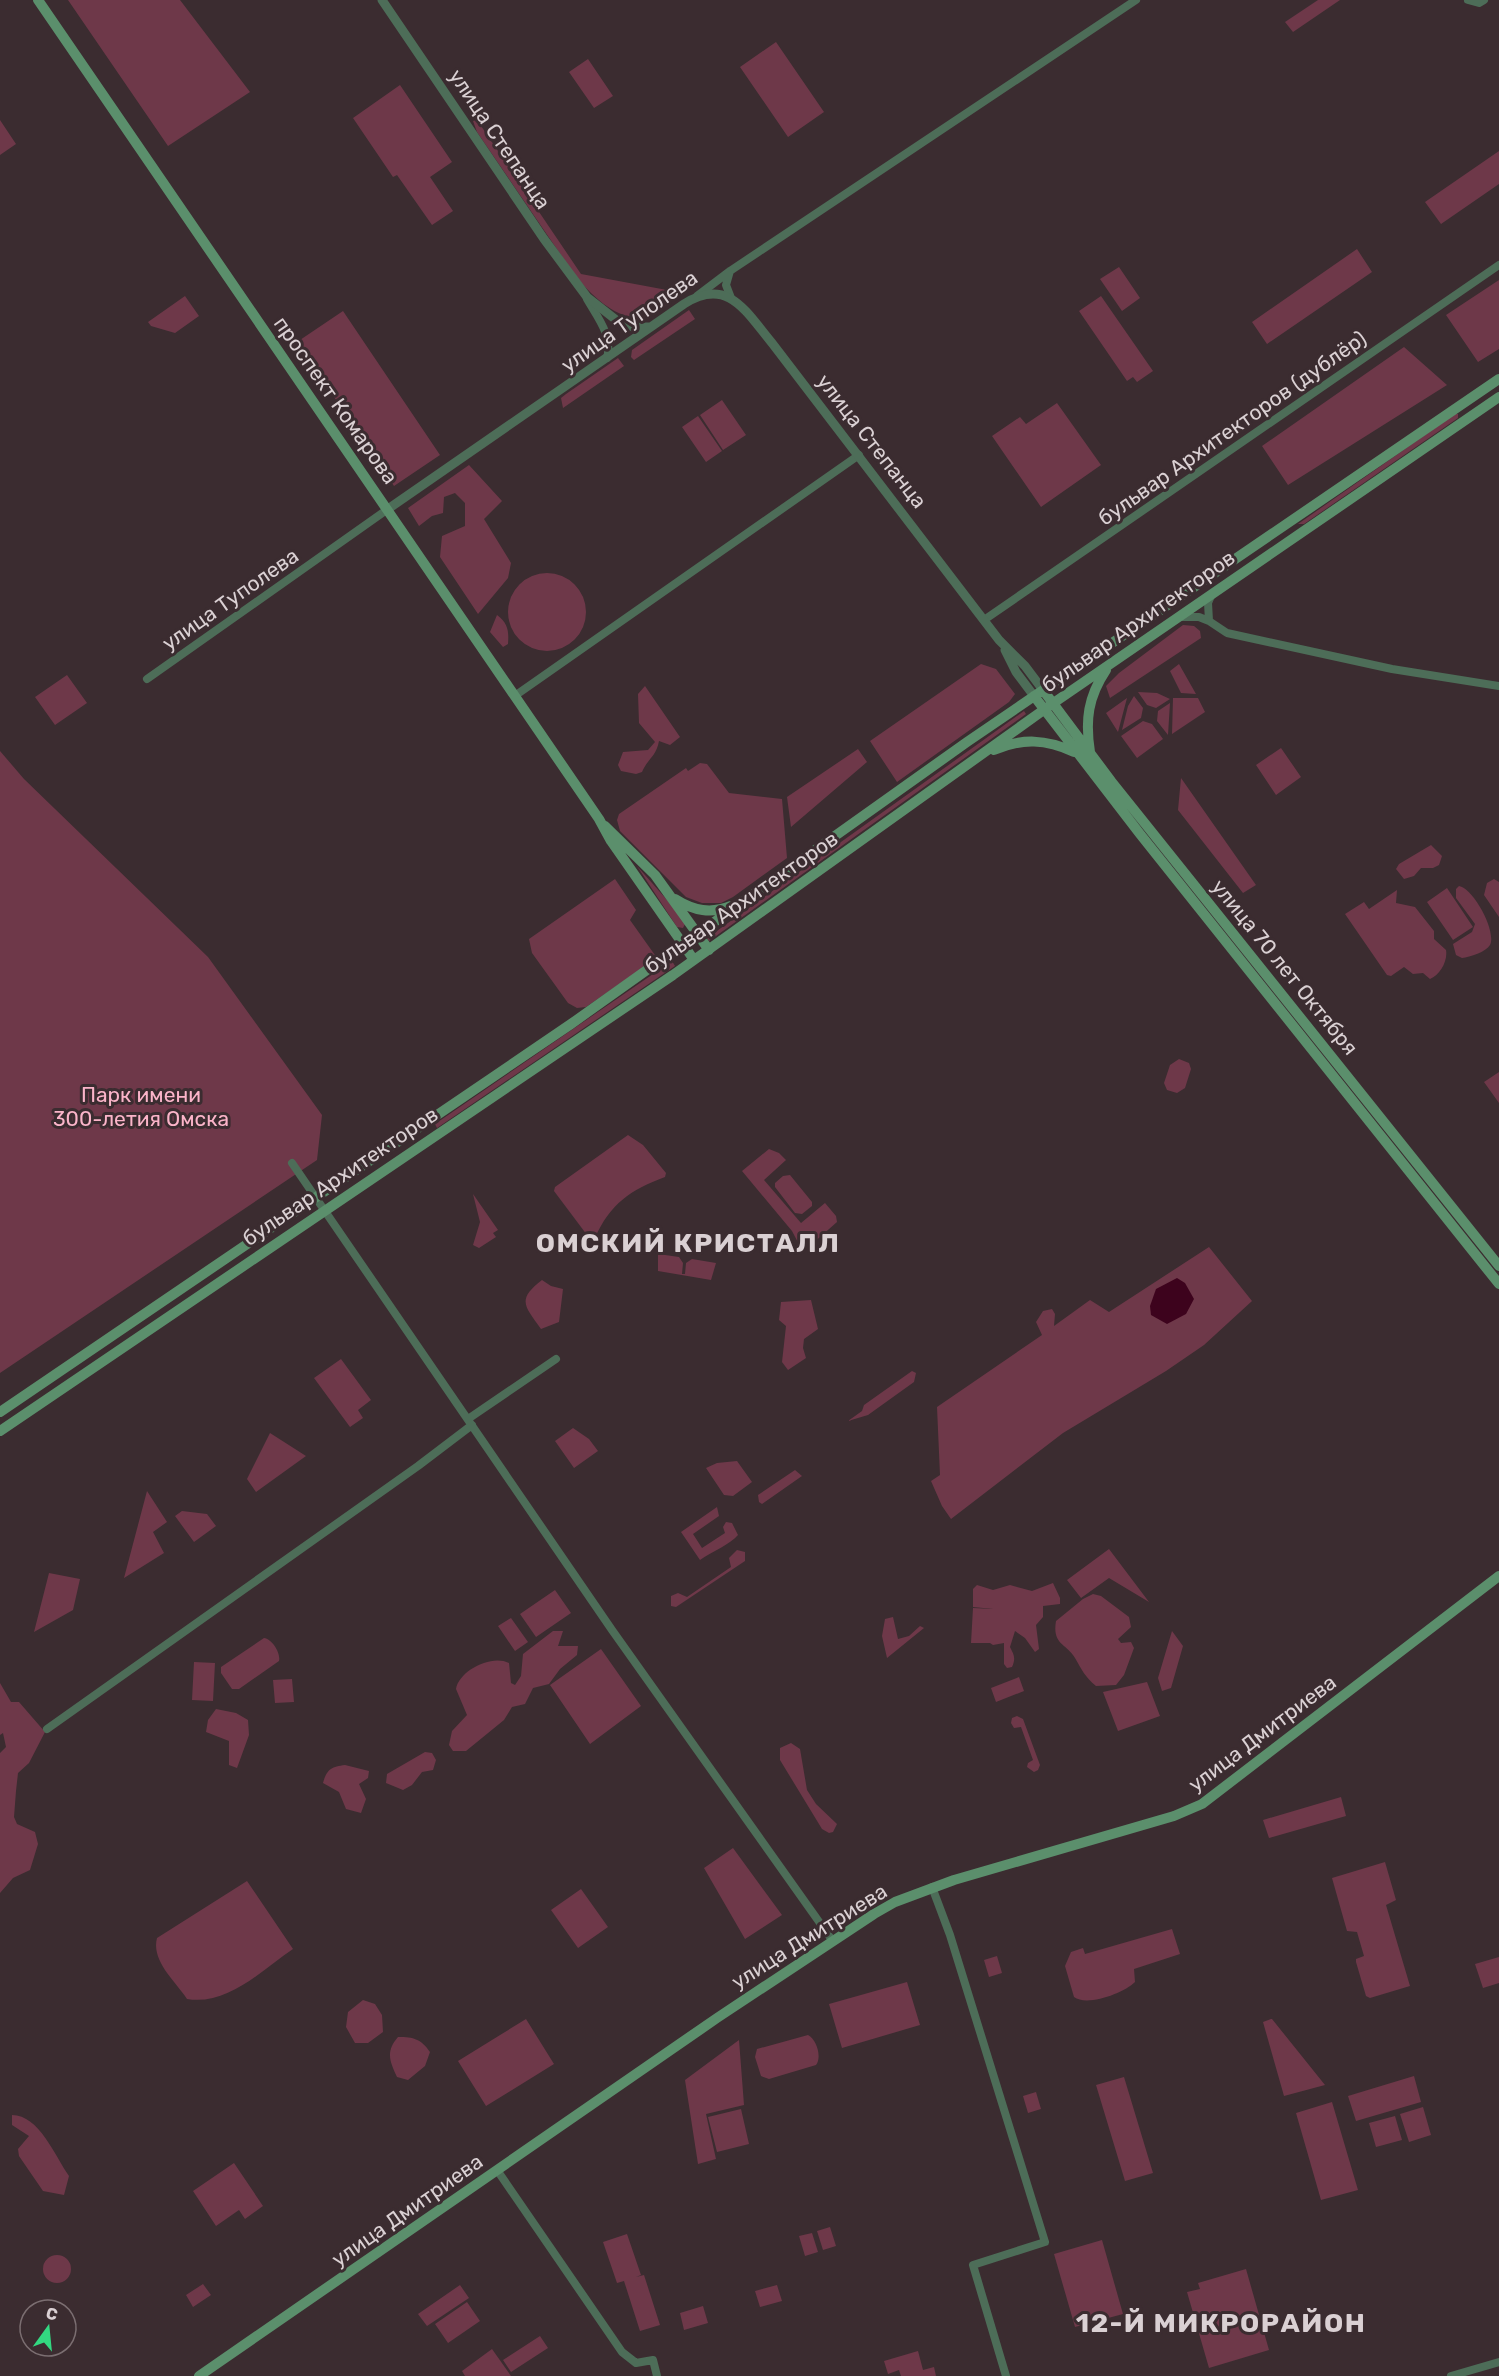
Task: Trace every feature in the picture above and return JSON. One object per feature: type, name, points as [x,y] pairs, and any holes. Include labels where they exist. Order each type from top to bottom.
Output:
[{"type":"main road","name":"проспект Комарова","points":[[38,0],[516,695],[601,822],[611,841],[694,960]]},
{"type":"main road","name":"бульвар Архитекторов","points":[[0,1431],[1038,693],[1499,379]]},
{"type":"main road","name":"бульвар Архитекторов","points":[[0,1412],[709,950],[1048,707],[1499,397]]},
{"type":"main road","points":[[1090,752],[1087,722],[1089,702],[1096,685],[1110,664]]},
{"type":"main road","name":"улица 70 лет Октября","points":[[1038,693],[1076,753],[1499,1284]]},
{"type":"main road","name":"улица 70 лет Октября","points":[[1048,707],[1090,752],[1499,1266]]},
{"type":"main road","points":[[977,758],[1005,746],[1031,741],[1052,743],[1076,753]]},
{"type":"main road","name":"проспект Комарова","points":[[601,822],[648,868],[672,897],[709,950]]},
{"type":"main road","points":[[672,897],[694,909],[712,911],[746,900]]},
{"type":"main road","name":"улица Дмитриева","points":[[199,2376],[832,1940],[895,1902],[932,1887],[1174,1816],[1202,1804],[1499,1576]]},
{"type":"street","name":"улица Степанца","points":[[382,0],[537,230],[587,297],[608,338],[610,347],[607,358]]},
{"type":"street","name":"улица Туполева","points":[[147,679],[388,509],[698,296],[730,271],[1136,0]]},
{"type":"street","points":[[1468,0],[1479,3],[1484,0]]},
{"type":"street","name":"бульвар Архитекторов (дублёр)","points":[[984,620],[1499,265]]},
{"type":"street","points":[[730,271],[726,285],[731,298]]},
{"type":"street","points":[[698,296],[714,293],[731,298]]},
{"type":"street","name":"улица Степанца","points":[[587,297],[620,323],[633,327],[652,327]]},
{"type":"street","name":"улица Степанца","points":[[731,298],[772,343],[999,640],[1025,666],[1038,693]]},
{"type":"street","points":[[516,695],[859,455]]},
{"type":"street","points":[[1209,621],[1208,603],[1211,594]]},
{"type":"street","points":[[1178,617],[1199,617],[1227,633],[1339,659],[1499,686]]},
{"type":"street","points":[[292,1163],[612,1630],[832,1940]]},
{"type":"street","points":[[47,1729],[410,1472],[470,1422],[556,1359]]},
{"type":"street","points":[[932,1887],[953,1945],[1045,2242],[973,2265],[1006,2376]]},
{"type":"street","points":[[497,2170],[622,2352],[636,2363],[653,2360],[657,2376]]},
{"type":"street","points":[[1451,2376],[1499,2362]]},
{"type":"green space","points":[[68,0],[180,0],[250,92],[168,146]]},
{"type":"green space","points":[[1318,0],[1340,0],[1293,32],[1285,22]]},
{"type":"green space","points":[[776,42],[824,112],[788,137],[740,67]]},
{"type":"green space","points":[[588,59],[613,96],[594,108],[569,72]]},
{"type":"green space","points":[[400,85],[452,162],[430,177],[453,211],[432,225],[397,175],[393,177],[353,118]]},
{"type":"green space","points":[[0,120],[16,144],[0,155]]},
{"type":"green space","points":[[477,120],[581,274],[667,290],[674,284],[678,297],[655,313],[637,317],[616,312],[590,292],[576,277],[477,132],[473,121]]},
{"type":"green space","points":[[1499,151],[1499,184],[1441,224],[1425,202]]},
{"type":"green space","points":[[1357,249],[1372,272],[1267,344],[1252,322]]},
{"type":"green space","points":[[1119,267],[1140,298],[1122,311],[1100,279]]},
{"type":"green space","points":[[1499,280],[1499,349],[1478,362],[1446,315]]},
{"type":"green space","points":[[185,296],[199,316],[175,333],[151,326],[148,322]]},
{"type":"green space","points":[[1101,296],[1153,371],[1137,382],[1133,377],[1127,381],[1079,311]]},
{"type":"green space","points":[[689,310],[695,319],[634,360],[631,357],[632,350]]},
{"type":"green space","points":[[343,311],[440,455],[394,486],[297,342]]},
{"type":"green space","points":[[1404,347],[1447,385],[1288,485],[1262,446]]},
{"type":"green space","points":[[618,358],[624,366],[563,408],[561,398]]},
{"type":"green space","points":[[722,400],[746,435],[723,450],[700,415]]},
{"type":"green space","points":[[1057,403],[1101,465],[1041,507],[992,436],[1020,417],[1026,424]]},
{"type":"green space","points":[[1458,414],[1458,418],[1304,524],[1298,524]]},
{"type":"green space","points":[[698,416],[722,451],[706,462],[682,427]]},
{"type":"green space","points":[[469,465],[502,501],[484,519],[511,563],[508,578],[478,614],[440,557],[442,536],[465,526],[465,503],[455,493],[444,497],[443,513],[432,516],[419,526],[408,508]]},
{"type":"green space","points":[[539,573],[555,573],[569,579],[580,590],[586,604],[586,620],[580,634],[569,645],[555,651],[539,651],[525,645],[514,634],[508,620],[508,604],[514,590],[525,579]]},
{"type":"green space","points":[[497,615],[504,621],[508,631],[508,644],[503,647],[490,632]]},
{"type":"green space","points":[[1183,625],[1194,626],[1200,631],[1201,638],[1110,698],[1106,686],[1119,673]]},
{"type":"green space","points":[[981,664],[996,669],[1015,694],[1009,702],[897,782],[870,741]]},
{"type":"green space","points":[[1179,664],[1196,694],[1181,693],[1170,671]]},
{"type":"green space","points":[[67,675],[87,703],[55,725],[35,697]]},
{"type":"green space","points":[[645,686],[680,737],[670,745],[659,741],[656,751],[642,772],[636,774],[621,771],[618,765],[623,752],[648,750],[655,742],[639,723],[638,694]]},
{"type":"green space","points":[[1138,692],[1157,693],[1170,699],[1156,708],[1147,705]]},
{"type":"green space","points":[[1134,696],[1143,708],[1141,718],[1122,730],[1128,706]]},
{"type":"green space","points":[[1127,698],[1118,732],[1106,713]]},
{"type":"green space","points":[[1173,698],[1198,698],[1205,712],[1172,734]]},
{"type":"green space","points":[[1170,703],[1168,735],[1157,721],[1158,711]]},
{"type":"green space","points":[[1024,711],[1026,714],[709,941],[707,938]]},
{"type":"green space","points":[[1143,721],[1152,724],[1163,739],[1137,758],[1121,736]]},
{"type":"green space","points":[[1281,748],[1301,777],[1276,795],[1256,765]]},
{"type":"green space","points":[[858,749],[867,762],[791,827],[787,797]]},
{"type":"green space","name":"Парк имени 300-летия Омска","points":[[0,751],[24,779],[208,957],[322,1115],[317,1160],[0,1373]]},
{"type":"green space","points":[[700,763],[707,764],[729,793],[782,799],[787,858],[733,897],[721,903],[702,903],[686,897],[620,831],[617,820],[619,814],[686,768],[688,771]]},
{"type":"green space","points":[[1181,778],[1256,885],[1243,893],[1178,810]]},
{"type":"green space","points":[[1431,845],[1442,856],[1439,865],[1433,868],[1421,868],[1414,876],[1404,879],[1396,869],[1399,864]]},
{"type":"green space","points":[[637,866],[675,909],[685,924],[683,928],[677,927]]},
{"type":"green space","points":[[615,879],[636,910],[630,920],[657,958],[586,1007],[577,1008],[568,1003],[532,953],[529,939]]},
{"type":"green space","points":[[1494,879],[1499,882],[1499,917],[1484,895],[1487,883]]},
{"type":"green space","points":[[1459,886],[1471,894],[1477,902],[1487,921],[1491,939],[1490,945],[1485,950],[1462,958],[1456,955],[1453,944],[1472,932],[1475,924],[1456,898],[1456,889]]},
{"type":"green space","points":[[1447,888],[1473,927],[1453,940],[1427,902]]},
{"type":"green space","points":[[1397,890],[1396,903],[1415,907],[1434,931],[1434,939],[1446,950],[1446,959],[1442,967],[1430,979],[1423,973],[1413,974],[1404,967],[1391,976],[1387,975],[1345,914],[1364,902],[1369,909]]},
{"type":"green space","points":[[672,961],[675,966],[437,1128],[435,1124]]},
{"type":"green space","points":[[1179,1059],[1189,1063],[1191,1069],[1185,1088],[1177,1093],[1167,1090],[1164,1083],[1170,1065]]},
{"type":"green space","points":[[1499,1072],[1499,1103],[1484,1082]]},
{"type":"green space","points":[[628,1135],[643,1145],[666,1173],[665,1177],[641,1187],[622,1200],[607,1216],[595,1238],[590,1239],[554,1191],[555,1187]]},
{"type":"green space","points":[[769,1149],[779,1153],[786,1160],[764,1180],[801,1223],[825,1203],[836,1216],[837,1222],[803,1252],[792,1231],[742,1171]]},
{"type":"green space","points":[[790,1175],[812,1202],[812,1206],[802,1214],[795,1213],[775,1187],[775,1183],[783,1176]]},
{"type":"green space","points":[[473,1194],[498,1230],[493,1233],[496,1237],[479,1248],[473,1245],[480,1222]]},
{"type":"green space","points":[[1209,1247],[1252,1301],[1204,1345],[1166,1371],[1063,1433],[951,1519],[942,1506],[931,1481],[940,1475],[937,1407],[1042,1335],[1036,1322],[1043,1311],[1052,1309],[1055,1314],[1054,1326],[1090,1300],[1109,1312]]},
{"type":"green space","points":[[658,1254],[679,1257],[683,1263],[682,1274],[685,1274],[686,1263],[692,1259],[716,1263],[711,1280],[658,1271]]},
{"type":"green space","points":[[542,1280],[551,1286],[563,1289],[559,1322],[541,1329],[527,1309],[526,1298]]},
{"type":"green space","points":[[811,1300],[818,1329],[804,1339],[803,1348],[806,1358],[788,1370],[782,1362],[786,1326],[779,1320],[781,1302]]},
{"type":"green space","points":[[341,1359],[371,1400],[358,1410],[363,1418],[350,1427],[314,1378]]},
{"type":"green space","points":[[912,1371],[916,1373],[914,1382],[868,1415],[848,1421],[862,1411],[864,1405]]},
{"type":"green space","points":[[573,1428],[589,1439],[598,1451],[574,1468],[555,1441]]},
{"type":"green space","points":[[270,1433],[306,1456],[256,1492],[247,1479]]},
{"type":"green space","points":[[737,1461],[752,1482],[733,1496],[724,1495],[706,1468],[717,1463]]},
{"type":"green space","points":[[795,1470],[802,1476],[762,1504],[759,1502],[758,1495]]},
{"type":"green space","points":[[147,1491],[167,1522],[153,1532],[164,1553],[124,1578]]},
{"type":"green space","points":[[717,1507],[719,1516],[693,1534],[702,1548],[725,1533],[723,1527],[726,1522],[732,1523],[738,1535],[731,1542],[700,1560],[681,1532]]},
{"type":"green space","points":[[182,1511],[207,1514],[216,1526],[194,1542],[175,1516]]},
{"type":"green space","points":[[1109,1549],[1149,1602],[1109,1578],[1081,1598],[1067,1580]]},
{"type":"green space","points":[[737,1550],[745,1552],[745,1561],[676,1607],[671,1606],[671,1596],[678,1593],[687,1597],[731,1567],[729,1558]]},
{"type":"green space","points":[[49,1573],[80,1579],[73,1610],[34,1632]]},
{"type":"green space","points":[[1053,1583],[1060,1598],[1060,1604],[1043,1606],[1043,1617],[1036,1625],[1039,1649],[1035,1652],[1025,1638],[1015,1631],[1010,1647],[1014,1661],[1012,1667],[1007,1668],[1004,1664],[1004,1643],[993,1645],[971,1643],[973,1608],[993,1609],[973,1607],[973,1589],[977,1585],[993,1590],[1010,1585],[1032,1591]]},
{"type":"green space","points":[[555,1590],[571,1613],[536,1637],[520,1614]]},
{"type":"green space","points":[[1093,1594],[1101,1596],[1129,1617],[1131,1627],[1118,1639],[1121,1643],[1131,1642],[1134,1648],[1124,1675],[1116,1685],[1096,1686],[1056,1635],[1056,1621],[1083,1599]]},
{"type":"green space","points":[[893,1617],[898,1639],[909,1636],[920,1626],[924,1628],[887,1658],[882,1636],[885,1619]]},
{"type":"green space","points":[[511,1618],[528,1642],[515,1651],[498,1626]]},
{"type":"green space","points":[[553,1631],[563,1631],[558,1646],[578,1646],[577,1655],[560,1669],[549,1684],[533,1688],[525,1704],[512,1707],[504,1720],[466,1751],[453,1751],[449,1745],[452,1731],[467,1715],[456,1689],[463,1676],[477,1666],[502,1661],[509,1663],[511,1683],[515,1685],[521,1676],[523,1654]]},
{"type":"green space","points":[[1172,1631],[1183,1646],[1171,1688],[1162,1691],[1158,1678]]},
{"type":"green space","points":[[264,1638],[275,1647],[279,1654],[279,1661],[239,1689],[232,1689],[221,1673],[221,1667]]},
{"type":"green space","points":[[601,1649],[641,1706],[590,1744],[550,1685]]},
{"type":"green space","points":[[194,1662],[215,1663],[213,1701],[192,1700]]},
{"type":"green space","points":[[1019,1677],[1024,1691],[996,1702],[991,1688]]},
{"type":"green space","points":[[292,1679],[294,1702],[275,1703],[273,1680]]},
{"type":"green space","points":[[1147,1682],[1160,1716],[1118,1731],[1103,1692]]},
{"type":"green space","points":[[0,1683],[11,1702],[19,1702],[45,1732],[29,1763],[18,1773],[14,1817],[17,1824],[35,1832],[38,1844],[30,1870],[13,1878],[0,1893],[0,1753],[6,1747],[3,1733],[0,1735]]},
{"type":"green space","points":[[216,1709],[236,1713],[248,1720],[249,1735],[237,1768],[229,1765],[229,1741],[206,1732],[208,1720]]},
{"type":"green space","points":[[1017,1716],[1023,1719],[1040,1765],[1034,1772],[1027,1767],[1028,1763],[1033,1760],[1021,1727],[1014,1728],[1011,1723],[1012,1718]]},
{"type":"green space","points":[[791,1743],[800,1749],[807,1790],[816,1804],[837,1824],[833,1832],[829,1833],[822,1829],[780,1760],[780,1748]]},
{"type":"green space","points":[[425,1752],[432,1753],[436,1760],[433,1770],[422,1772],[412,1785],[403,1790],[386,1783],[387,1774]]},
{"type":"green space","points":[[345,1765],[369,1771],[368,1778],[359,1784],[366,1799],[361,1813],[346,1809],[339,1792],[323,1783],[330,1770]]},
{"type":"green space","points":[[1341,1797],[1346,1816],[1269,1838],[1263,1820]]},
{"type":"green space","points":[[733,1848],[782,1915],[745,1939],[704,1868]]},
{"type":"green space","points":[[1385,1862],[1396,1900],[1386,1905],[1410,1986],[1370,1998],[1366,1996],[1356,1962],[1356,1959],[1364,1956],[1357,1932],[1347,1931],[1332,1878]]},
{"type":"green space","points":[[247,1881],[293,1949],[231,1992],[202,2000],[187,1999],[157,1955],[157,1938]]},
{"type":"green space","points":[[581,1889],[608,1927],[578,1948],[551,1910]]},
{"type":"green space","points":[[1172,1929],[1180,1954],[1134,1969],[1135,1982],[1114,1994],[1096,2000],[1080,2000],[1074,1997],[1065,1966],[1071,1952],[1083,1948],[1085,1954]]},
{"type":"green space","points":[[997,1956],[1002,1973],[989,1977],[984,1960]]},
{"type":"green space","points":[[1499,1957],[1499,1983],[1483,1988],[1475,1964]]},
{"type":"green space","points":[[907,1982],[920,2025],[842,2048],[829,2004]]},
{"type":"green space","points":[[363,2000],[375,2004],[382,2015],[383,2032],[368,2043],[355,2043],[346,2027],[348,2012]]},
{"type":"green space","points":[[526,2019],[554,2064],[486,2106],[458,2061]]},
{"type":"green space","points":[[1272,2019],[1325,2085],[1284,2096],[1263,2022]]},
{"type":"green space","points":[[808,2035],[818,2049],[819,2058],[816,2065],[769,2079],[761,2076],[755,2057],[757,2049]]},
{"type":"green space","points":[[398,2037],[417,2040],[430,2052],[425,2066],[408,2080],[397,2077],[391,2061],[390,2051]]},
{"type":"green space","points":[[739,2040],[744,2105],[706,2114],[716,2159],[698,2164],[685,2080]]},
{"type":"green space","points":[[1414,2076],[1421,2102],[1356,2121],[1348,2096]]},
{"type":"green space","points":[[1124,2077],[1153,2173],[1125,2181],[1096,2085]]},
{"type":"green space","points":[[1036,2092],[1041,2109],[1028,2113],[1023,2096]]},
{"type":"green space","points":[[1332,2102],[1358,2190],[1321,2200],[1296,2113]]},
{"type":"green space","points":[[1423,2107],[1431,2135],[1409,2142],[1400,2114]]},
{"type":"green space","points":[[741,2109],[749,2144],[717,2152],[708,2117]]},
{"type":"green space","points":[[12,2115],[30,2122],[52,2148],[69,2176],[64,2195],[43,2191],[19,2156],[18,2149],[29,2136],[12,2125]]},
{"type":"green space","points":[[1395,2116],[1402,2140],[1376,2147],[1369,2123]]},
{"type":"green space","points":[[234,2163],[263,2206],[245,2219],[239,2210],[216,2226],[193,2191]]},
{"type":"green space","points":[[830,2227],[836,2246],[823,2250],[817,2231]]},
{"type":"green space","points":[[812,2233],[818,2252],[805,2256],[799,2236]]},
{"type":"green space","points":[[627,2234],[641,2275],[636,2277],[644,2275],[660,2325],[640,2331],[624,2281],[617,2283],[603,2242]]},
{"type":"green space","points":[[1102,2240],[1123,2314],[1075,2327],[1054,2254]]},
{"type":"green space","points":[[57,2255],[67,2259],[71,2269],[67,2279],[57,2283],[47,2279],[43,2269],[47,2259]]},
{"type":"green space","points":[[1246,2269],[1269,2350],[1209,2368],[1187,2292],[1200,2289],[1198,2283]]},
{"type":"green space","points":[[203,2284],[211,2295],[193,2307],[186,2295]]},
{"type":"green space","points":[[460,2285],[469,2298],[427,2326],[418,2314]]},
{"type":"green space","points":[[777,2285],[782,2301],[760,2307],[755,2291]]},
{"type":"green space","points":[[467,2302],[480,2321],[448,2343],[435,2324]]},
{"type":"green space","points":[[703,2306],[708,2323],[684,2330],[680,2313]]},
{"type":"green space","points":[[540,2336],[548,2348],[511,2372],[503,2360]]},
{"type":"green space","points":[[492,2349],[511,2376],[465,2376],[462,2371]]},
{"type":"green space","points":[[918,2351],[923,2370],[934,2367],[936,2376],[901,2376],[899,2370],[888,2374],[884,2361]]},
{"type":"shaded area","points":[[1177,1278],[1185,1283],[1194,1299],[1186,1314],[1167,1324],[1151,1315],[1150,1306],[1156,1289]]},
{"type":"district","name":"ОМСКИЙ КРИСТАЛЛ","points":[[688,1243]]},
{"type":"district","name":"12-Й МИКРОРАЙОН","points":[[1221,2323]]}]
